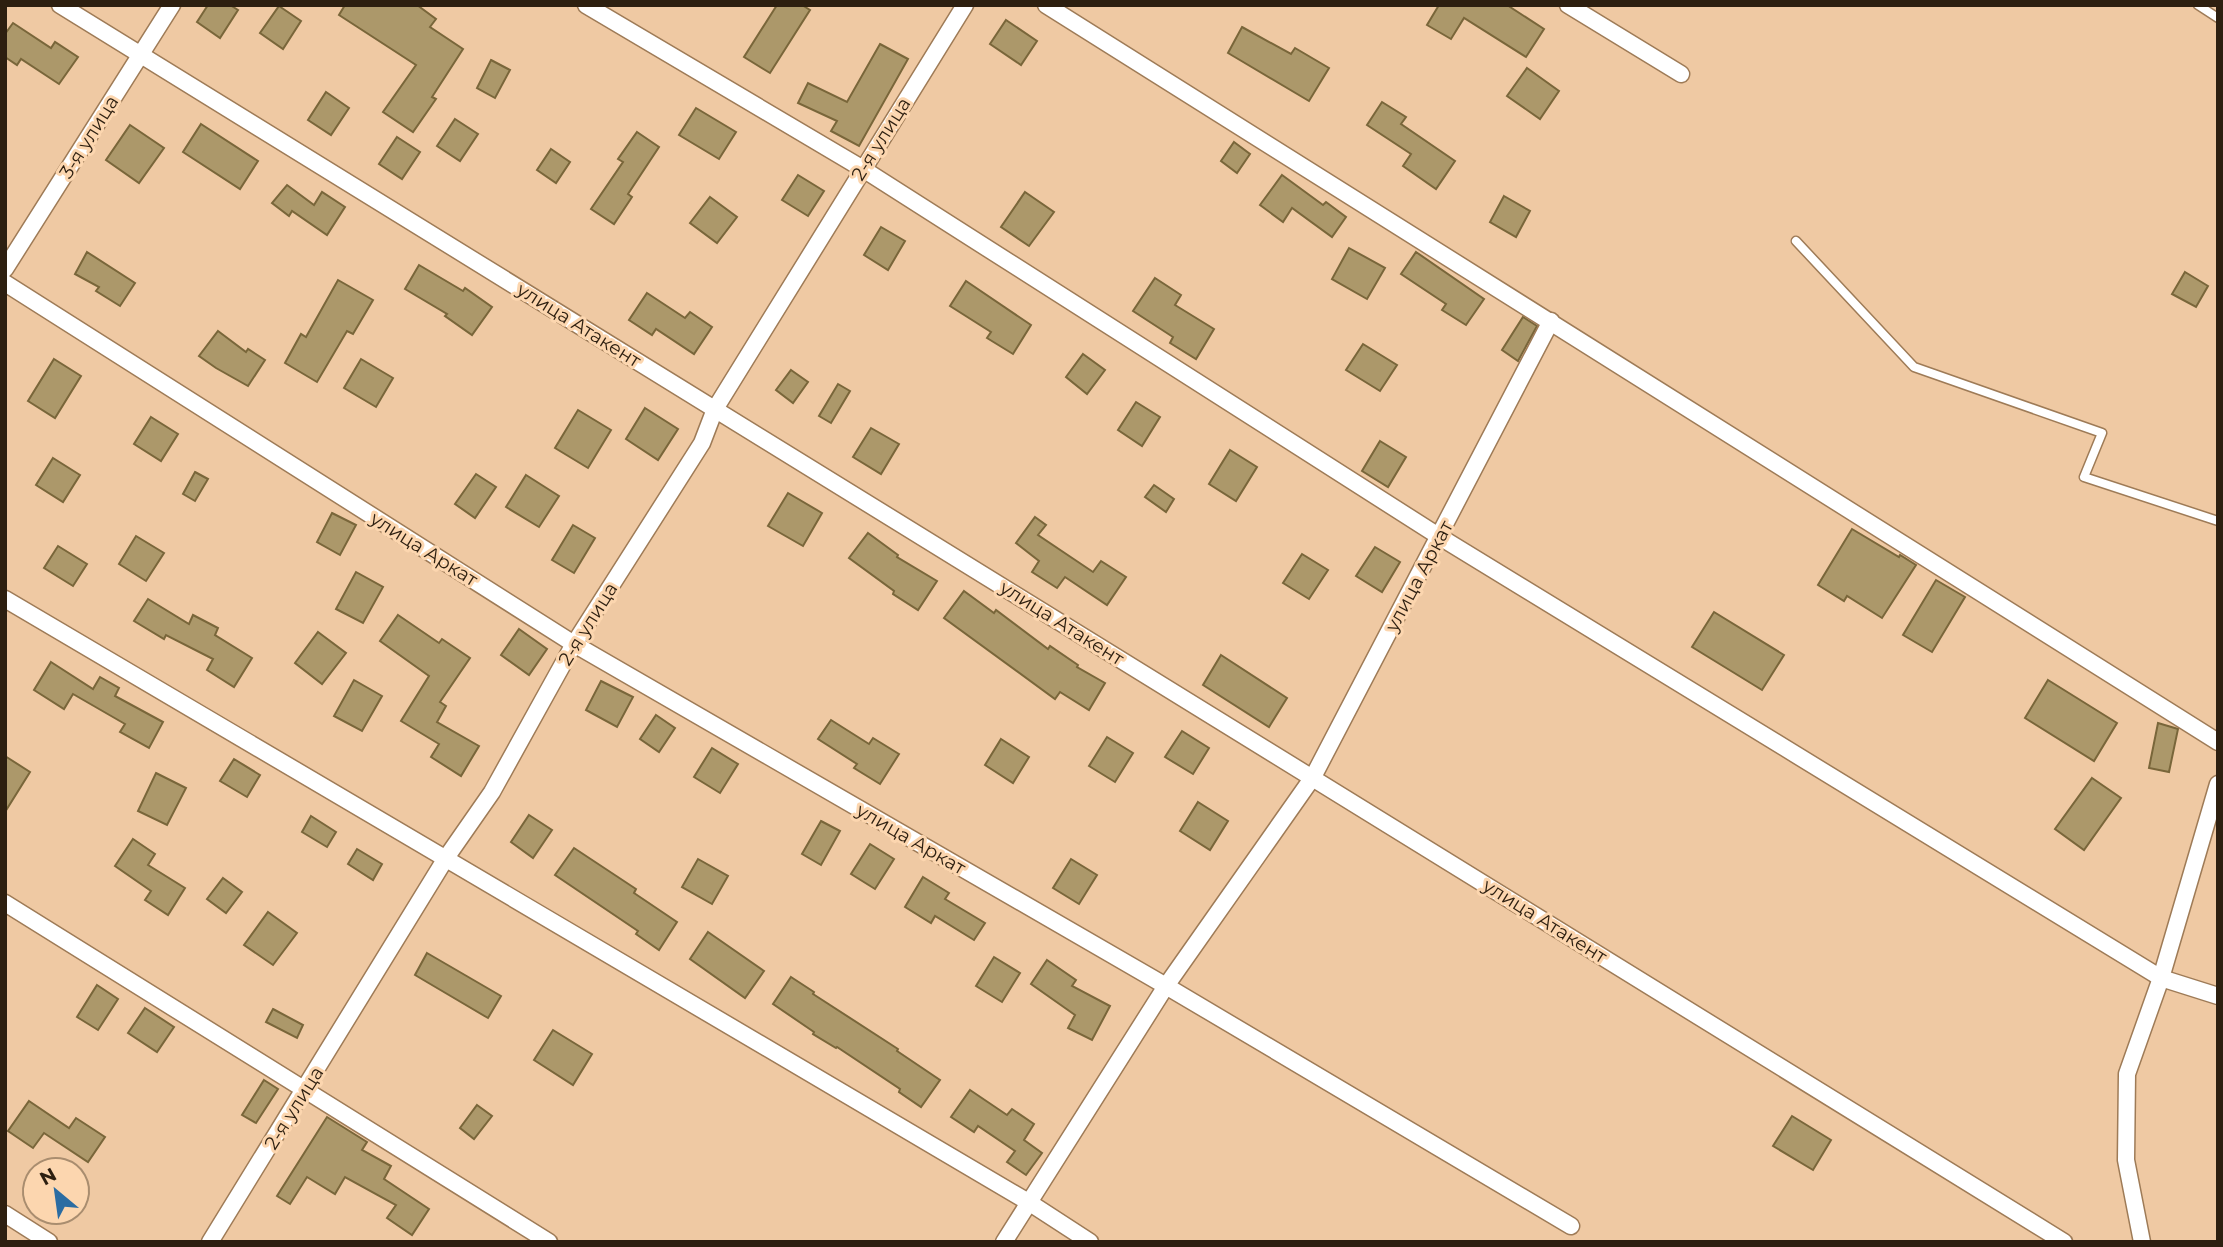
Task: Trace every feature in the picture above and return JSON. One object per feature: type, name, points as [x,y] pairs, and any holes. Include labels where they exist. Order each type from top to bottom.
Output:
[{"type":"street","name":"улица Атакент","points":[[60,5],[2058,1240]]},
{"type":"street","name":"3-я улица","points":[[5,269],[172,5]]},
{"type":"street","points":[[586,5],[863,169],[1440,537],[2161,978],[2218,996]]},
{"type":"street","name":"2-я улица","points":[[210,1242],[446,858],[492,792],[574,644],[702,443],[715,409],[965,5]]},
{"type":"street","points":[[1046,5],[2218,742]]},
{"type":"street","points":[[1568,5],[1681,74]]},
{"type":"street","name":"улица Аркат","points":[[5,283],[574,644],[1166,986],[1313,778],[1550,321]]},
{"type":"street","points":[[5,599],[1030,1203],[1090,1242]]},
{"type":"street","points":[[2142,1242],[2126,1160],[2127,1074],[2161,978],[2218,784]]},
{"type":"street","points":[[5,902],[549,1242]]},
{"type":"street","points":[[1004,1242],[1166,986],[1571,1226]]},
{"type":"street","points":[[5,1214],[49,1242]]},
{"type":"lane","points":[[2198,5],[2218,18]]},
{"type":"lane","points":[[1796,241],[1914,367],[2102,433],[2084,477],[2218,521]]},
{"type":"building","points":[[208,5],[230,5],[238,10],[220,38],[197,22]]},
{"type":"building","points":[[345,5],[417,5],[436,19],[430,27],[463,49],[432,97],[436,99],[413,132],[383,112],[416,65],[339,15]]},
{"type":"building","points":[[777,5],[802,5],[810,10],[770,73],[744,57]]},
{"type":"building","points":[[1439,5],[1507,5],[1544,29],[1526,57],[1464,18],[1451,39],[1427,25]]},
{"type":"building","points":[[279,6],[301,21],[283,49],[260,33]]},
{"type":"building","points":[[1006,20],[1037,41],[1021,65],[990,44]]},
{"type":"building","points":[[13,23],[51,48],[55,42],[78,57],[59,84],[21,59],[17,65],[5,57],[5,34]]},
{"type":"building","points":[[1242,27],[1291,54],[1295,48],[1329,68],[1309,101],[1228,53]]},
{"type":"building","points":[[880,44],[908,59],[859,146],[831,131],[837,121],[798,103],[808,83],[847,102]]},
{"type":"building","points":[[491,60],[510,70],[495,98],[477,88]]},
{"type":"building","points":[[1527,68],[1559,91],[1540,119],[1507,96]]},
{"type":"building","points":[[326,92],[349,108],[331,135],[308,120]]},
{"type":"building","points":[[1382,102],[1406,117],[1401,124],[1455,161],[1436,189],[1403,166],[1411,154],[1367,125]]},
{"type":"building","points":[[696,108],[736,132],[719,159],[679,135]]},
{"type":"building","points":[[455,119],[478,134],[460,161],[437,146]]},
{"type":"building","points":[[201,124],[258,161],[240,189],[183,152]]},
{"type":"building","points":[[130,125],[164,148],[139,183],[106,160]]},
{"type":"building","points":[[637,132],[659,147],[628,194],[632,197],[614,224],[591,209],[623,162],[618,159]]},
{"type":"building","points":[[397,137],[420,152],[402,179],[379,164]]},
{"type":"building","points":[[1234,142],[1250,154],[1237,173],[1221,161]]},
{"type":"building","points":[[551,149],[570,162],[556,183],[537,170]]},
{"type":"building","points":[[798,175],[824,191],[808,216],[782,200]]},
{"type":"building","points":[[1282,175],[1323,205],[1326,202],[1346,217],[1332,237],[1292,208],[1283,222],[1260,205]]},
{"type":"building","points":[[287,185],[314,205],[322,192],[345,207],[327,235],[292,211],[289,216],[272,203]]},
{"type":"building","points":[[1025,192],[1054,212],[1029,246],[1001,227]]},
{"type":"building","points":[[1504,196],[1530,211],[1516,237],[1490,222]]},
{"type":"building","points":[[710,197],[737,217],[717,243],[690,223]]},
{"type":"building","points":[[881,227],[905,241],[888,270],[864,255]]},
{"type":"building","points":[[1349,248],[1385,268],[1367,299],[1332,279]]},
{"type":"building","points":[[87,252],[135,283],[120,306],[96,291],[99,287],[75,274]]},
{"type":"building","points":[[1416,252],[1484,299],[1466,325],[1442,310],[1446,304],[1401,274]]},
{"type":"building","points":[[419,265],[463,291],[465,288],[492,307],[472,335],[445,316],[447,314],[405,289]]},
{"type":"building","points":[[2185,272],[2208,286],[2196,307],[2172,294]]},
{"type":"building","points":[[1155,278],[1181,295],[1175,305],[1214,329],[1196,359],[1170,343],[1173,337],[1133,311]]},
{"type":"building","points":[[338,280],[373,300],[353,334],[347,331],[317,382],[285,363],[301,334],[306,337]]},
{"type":"building","points":[[966,281],[1031,325],[1013,354],[987,338],[991,332],[950,306]]},
{"type":"building","points":[[647,293],[685,318],[690,312],[712,327],[694,354],[656,329],[652,335],[629,320]]},
{"type":"building","points":[[1523,317],[1537,326],[1518,361],[1502,350]]},
{"type":"building","points":[[218,331],[246,352],[248,349],[265,360],[248,386],[199,356]]},
{"type":"building","points":[[1363,344],[1397,365],[1380,391],[1346,370]]},
{"type":"building","points":[[1083,354],[1105,370],[1087,394],[1066,377]]},
{"type":"building","points":[[54,359],[81,376],[55,418],[28,401]]},
{"type":"building","points":[[361,359],[393,378],[376,407],[344,388]]},
{"type":"building","points":[[791,370],[808,382],[793,403],[776,390]]},
{"type":"building","points":[[838,384],[850,391],[831,423],[819,416]]},
{"type":"building","points":[[1136,402],[1160,417],[1142,446],[1118,430]]},
{"type":"building","points":[[645,408],[678,429],[658,460],[626,439]]},
{"type":"building","points":[[578,410],[611,430],[588,468],[555,448]]},
{"type":"building","points":[[151,417],[178,434],[161,461],[134,444]]},
{"type":"building","points":[[871,428],[899,444],[881,474],[853,457]]},
{"type":"building","points":[[1380,441],[1406,457],[1388,487],[1362,471]]},
{"type":"building","points":[[1230,450],[1257,467],[1236,501],[1209,484]]},
{"type":"building","points":[[53,458],[80,475],[63,502],[36,485]]},
{"type":"building","points":[[195,472],[208,479],[195,501],[183,494]]},
{"type":"building","points":[[476,474],[496,487],[475,518],[455,504]]},
{"type":"building","points":[[526,475],[559,496],[539,527],[506,507]]},
{"type":"building","points":[[1154,485],[1174,499],[1166,512],[1145,497]]},
{"type":"building","points":[[788,493],[822,513],[803,546],[768,526]]},
{"type":"building","points":[[332,513],[356,525],[340,555],[317,542]]},
{"type":"building","points":[[1035,517],[1046,525],[1038,535],[1093,572],[1101,561],[1126,577],[1107,605],[1065,577],[1057,588],[1032,572],[1039,561],[1016,543]]},
{"type":"building","points":[[573,525],[595,538],[574,573],[552,560]]},
{"type":"building","points":[[1852,529],[1916,565],[1882,618],[1847,596],[1844,601],[1818,585]]},
{"type":"building","points":[[868,533],[898,555],[897,557],[937,581],[918,610],[893,594],[894,591],[849,558]]},
{"type":"building","points":[[136,536],[164,553],[146,581],[119,564]]},
{"type":"building","points":[[58,546],[87,564],[73,586],[44,568]]},
{"type":"building","points":[[1375,547],[1400,562],[1382,592],[1356,576]]},
{"type":"building","points":[[1302,554],[1328,570],[1309,599],[1283,583]]},
{"type":"building","points":[[356,572],[383,587],[363,623],[336,609]]},
{"type":"building","points":[[1936,580],[1965,597],[1932,652],[1903,635]]},
{"type":"building","points":[[964,591],[994,613],[996,610],[1048,649],[1050,646],[1078,665],[1077,667],[1105,683],[1089,710],[1060,692],[1055,699],[944,618]]},
{"type":"building","points":[[148,599],[189,624],[193,615],[218,628],[215,635],[252,658],[234,687],[207,670],[213,659],[166,635],[164,639],[134,621]]},
{"type":"building","points":[[1714,612],[1784,655],[1762,690],[1692,647]]},
{"type":"building","points":[[398,615],[439,643],[442,639],[470,658],[440,702],[446,706],[437,722],[479,746],[461,776],[431,757],[439,744],[401,721],[429,676],[380,641]]},
{"type":"building","points":[[519,629],[547,649],[529,675],[501,655]]},
{"type":"building","points":[[318,632],[346,653],[322,684],[295,663]]},
{"type":"building","points":[[1221,655],[1287,698],[1269,727],[1203,685]]},
{"type":"building","points":[[51,662],[93,689],[100,677],[119,688],[115,696],[163,722],[149,748],[120,732],[125,724],[73,694],[64,709],[34,690]]},
{"type":"building","points":[[354,680],[382,696],[362,731],[334,716]]},
{"type":"building","points":[[2048,680],[2117,723],[2094,761],[2025,718]]},
{"type":"building","points":[[601,681],[633,697],[617,727],[586,710]]},
{"type":"building","points":[[656,715],[675,728],[659,752],[640,739]]},
{"type":"building","points":[[831,720],[869,744],[873,738],[899,754],[880,784],[854,768],[857,764],[818,739]]},
{"type":"building","points":[[2158,723],[2178,729],[2169,772],[2149,768]]},
{"type":"building","points":[[1182,731],[1209,748],[1193,774],[1165,757]]},
{"type":"building","points":[[1107,737],[1133,753],[1115,782],[1089,766]]},
{"type":"building","points":[[1001,739],[1029,757],[1013,783],[985,765]]},
{"type":"building","points":[[712,748],[738,764],[720,793],[694,777]]},
{"type":"building","points":[[5,756],[30,772],[5,812]]},
{"type":"building","points":[[234,759],[260,775],[247,797],[220,781]]},
{"type":"building","points":[[156,773],[186,788],[167,825],[138,811]]},
{"type":"building","points":[[2092,778],[2121,798],[2084,850],[2055,829]]},
{"type":"building","points":[[1198,802],[1228,821],[1210,850],[1180,831]]},
{"type":"building","points":[[529,815],[552,830],[533,858],[511,842]]},
{"type":"building","points":[[311,816],[336,832],[327,847],[302,832]]},
{"type":"building","points":[[821,821],[840,831],[821,865],[802,854]]},
{"type":"building","points":[[133,839],[155,854],[148,865],[185,888],[168,915],[145,900],[151,891],[115,866]]},
{"type":"building","points":[[870,844],[894,859],[875,889],[851,874]]},
{"type":"building","points":[[574,848],[636,889],[634,893],[677,922],[659,950],[636,934],[638,931],[555,875]]},
{"type":"building","points":[[357,849],[382,864],[373,880],[348,864]]},
{"type":"building","points":[[698,859],[728,876],[712,904],[682,887]]},
{"type":"building","points":[[1071,859],[1097,875],[1079,904],[1053,888]]},
{"type":"building","points":[[923,877],[949,893],[945,899],[985,923],[974,940],[935,916],[931,923],[905,907]]},
{"type":"building","points":[[223,878],[242,892],[226,913],[207,899]]},
{"type":"building","points":[[268,912],[297,933],[273,965],[244,945]]},
{"type":"building","points":[[708,932],[764,971],[745,998],[690,959]]},
{"type":"building","points":[[427,953],[501,996],[488,1018],[415,975]]},
{"type":"building","points":[[994,957],[1020,973],[1002,1002],[976,986]]},
{"type":"building","points":[[1047,960],[1076,980],[1072,986],[1110,1006],[1092,1040],[1068,1028],[1075,1015],[1031,984]]},
{"type":"building","points":[[791,977],[940,1080],[921,1107],[899,1092],[900,1089],[813,1034],[814,1032],[773,1004]]},
{"type":"building","points":[[97,985],[118,999],[98,1030],[77,1017]]},
{"type":"building","points":[[145,1008],[174,1027],[157,1052],[128,1033]]},
{"type":"building","points":[[273,1009],[303,1025],[297,1038],[266,1022]]},
{"type":"building","points":[[553,1030],[592,1054],[573,1085],[534,1060]]},
{"type":"building","points":[[264,1080],[278,1089],[256,1123],[242,1115]]},
{"type":"building","points":[[970,1090],[1007,1115],[1012,1109],[1034,1124],[1024,1140],[1042,1153],[1026,1175],[1007,1162],[1015,1151],[978,1126],[974,1132],[951,1117]]},
{"type":"building","points":[[29,1101],[69,1128],[76,1118],[105,1137],[91,1158],[79,1156],[44,1133],[33,1148],[8,1131]]},
{"type":"building","points":[[477,1105],[492,1116],[474,1139],[460,1128]]},
{"type":"building","points":[[1792,1116],[1831,1140],[1813,1170],[1773,1146]]},
{"type":"building","points":[[327,1117],[367,1142],[362,1150],[391,1166],[384,1179],[429,1209],[412,1235],[387,1218],[396,1205],[345,1177],[335,1194],[307,1177],[290,1204],[277,1196]]}]
